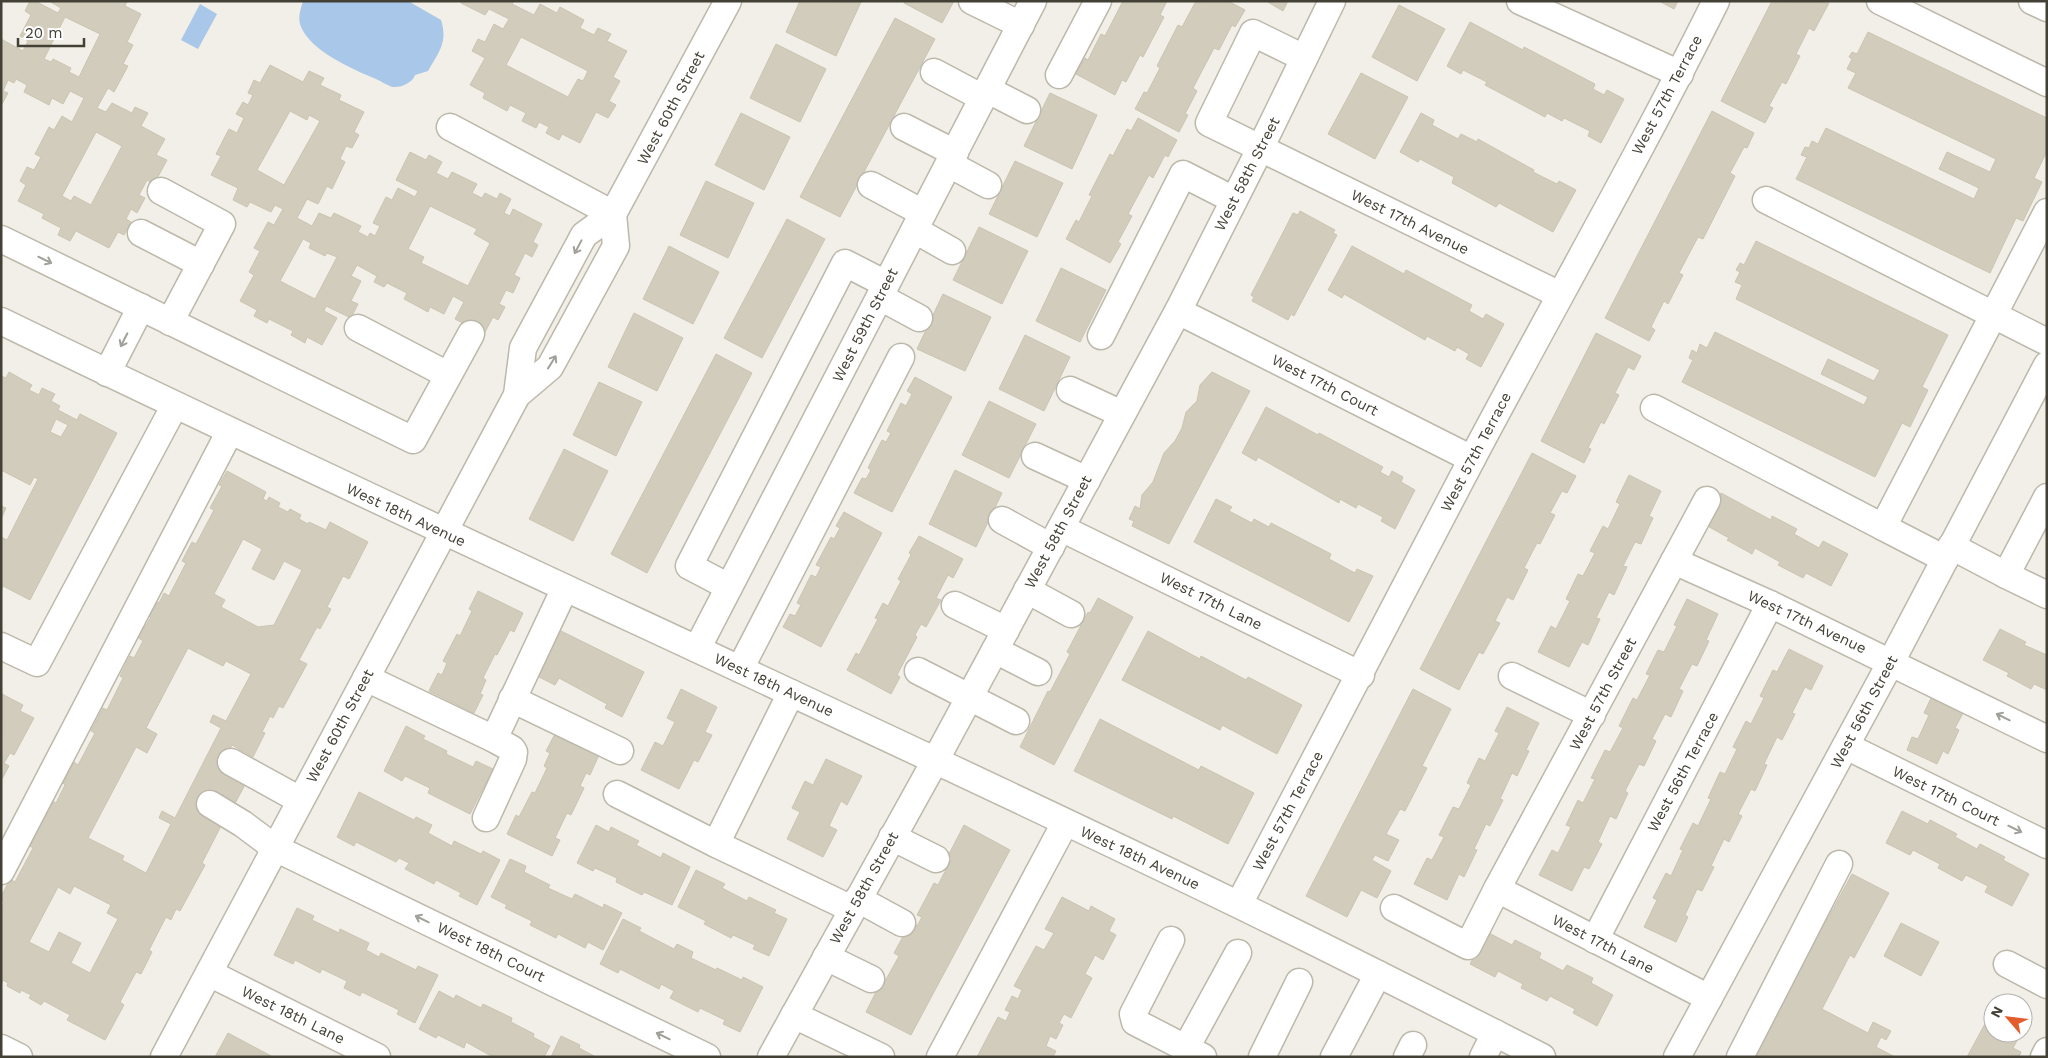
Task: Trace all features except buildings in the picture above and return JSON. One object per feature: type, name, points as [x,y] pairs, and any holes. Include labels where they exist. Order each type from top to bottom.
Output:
[{"type":"street","name":"West 60th Street","points":[[164,1057],[517,395],[550,368],[616,246],[613,214],[728,1]]},
{"type":"street","points":[[972,1],[1021,25]]},
{"type":"street","name":"West 59th Street","points":[[697,649],[1034,1]]},
{"type":"street","points":[[1060,75],[1098,1]]},
{"type":"street","name":"West 58th Street","points":[[771,1057],[935,761],[1178,310],[1332,1]]},
{"type":"street","points":[[1520,1],[1680,74]]},
{"type":"street","name":"West 57th Terrace","points":[[1239,904],[1361,675],[1472,459],[1680,74],[1716,1]]},
{"type":"street","points":[[1880,1],[2047,83]]},
{"type":"street","points":[[2032,1],[2047,8]]},
{"type":"street","name":"West 17th Avenue","points":[[1304,58],[1253,34],[1209,123],[1560,295]]},
{"type":"street","points":[[934,72],[1028,110]]},
{"type":"street","points":[[450,127],[613,214]]},
{"type":"street","points":[[904,127],[988,185]]},
{"type":"street","points":[[1101,336],[1183,174],[1234,200]]},
{"type":"street","points":[[871,185],[919,222],[952,251]]},
{"type":"street","points":[[161,191],[222,224],[170,322]]},
{"type":"street","points":[[1766,200],[2047,342]]},
{"type":"street","points":[[1883,527],[2047,212]]},
{"type":"street","points":[[141,233],[201,264]]},
{"type":"street","points":[[1,239],[413,440],[470,334]]},
{"type":"street","points":[[729,587],[689,566],[845,263],[919,318]]},
{"type":"street","points":[[107,373],[141,307]]},
{"type":"street","name":"West 17th Court","points":[[1178,310],[1472,459]]},
{"type":"street","name":"West 18th Avenue","points":[[1,321],[443,532],[740,669],[1239,904],[1542,1057]]},
{"type":"street","points":[[358,328],[448,375]]},
{"type":"street","points":[[740,669],[901,357]]},
{"type":"street","name":"West 56th Street","points":[[1677,1057],[1891,662],[2047,364]]},
{"type":"street","points":[[1070,390],[1122,414]]},
{"type":"street","points":[[1,646],[37,663],[175,405]]},
{"type":"street","points":[[1654,408],[1883,527],[2006,575],[2047,595]]},
{"type":"street","points":[[1,871],[230,431]]},
{"type":"street","points":[[1034,456],[1087,480]]},
{"type":"street","points":[[2006,575],[2047,497]]},
{"type":"street","name":"West 57th Street","points":[[1394,908],[1468,946],[1497,888],[1707,500]]},
{"type":"street","name":"West 17th Lane","points":[[1002,520],[1056,537],[1361,675]]},
{"type":"street","name":"West 17th Avenue","points":[[1674,561],[1770,604],[2047,739]]},
{"type":"street","points":[[494,739],[566,588]]},
{"type":"street","points":[[1027,590],[1072,614]]},
{"type":"street","name":"West 56th Terrace","points":[[1595,940],[1770,604]]},
{"type":"street","points":[[954,605],[1038,672]]},
{"type":"street","points":[[918,671],[1016,721]]},
{"type":"street","points":[[1512,676],[1592,715]]},
{"type":"street","points":[[366,678],[512,749],[514,752],[513,759],[486,818]]},
{"type":"street","points":[[716,844],[791,693]]},
{"type":"street","points":[[512,699],[620,751]]},
{"type":"street","name":"West 17th Court","points":[[1846,746],[2047,845]]},
{"type":"street","points":[[231,762],[300,800]]},
{"type":"street","points":[[617,794],[716,844],[902,923]]},
{"type":"street","name":"West 18th Court","points":[[210,804],[243,824],[275,848],[707,1057]]},
{"type":"street","points":[[940,1057],[1066,822]]},
{"type":"street","points":[[892,837],[936,858]]},
{"type":"street","points":[[1740,1057],[1839,864]]},
{"type":"street","name":"West 17th Lane","points":[[1497,888],[1709,998]]},
{"type":"street","points":[[1171,940],[1134,1014],[1135,1022],[1195,1052],[1238,953]]},
{"type":"street","points":[[826,957],[871,979]]},
{"type":"street","points":[[2007,964],[2047,985]]},
{"type":"street","name":"West 18th Lane","points":[[209,973],[377,1057]]},
{"type":"street","points":[[1334,1057],[1378,974]]},
{"type":"street","points":[[1262,1057],[1299,982]]},
{"type":"street","points":[[794,1015],[881,1057]]},
{"type":"street","points":[[1483,1057],[1495,1033]]},
{"type":"street","points":[[1,1048],[19,1057]]},
{"type":"street","points":[[2044,1057],[2047,1051]]},
{"type":"water","points":[[303,1],[408,1],[441,20],[443,41],[428,71],[415,75],[412,80],[403,85],[391,86],[332,58],[312,42],[300,24]]},
{"type":"water","points":[[200,4],[217,14],[198,49],[181,40]]}]
